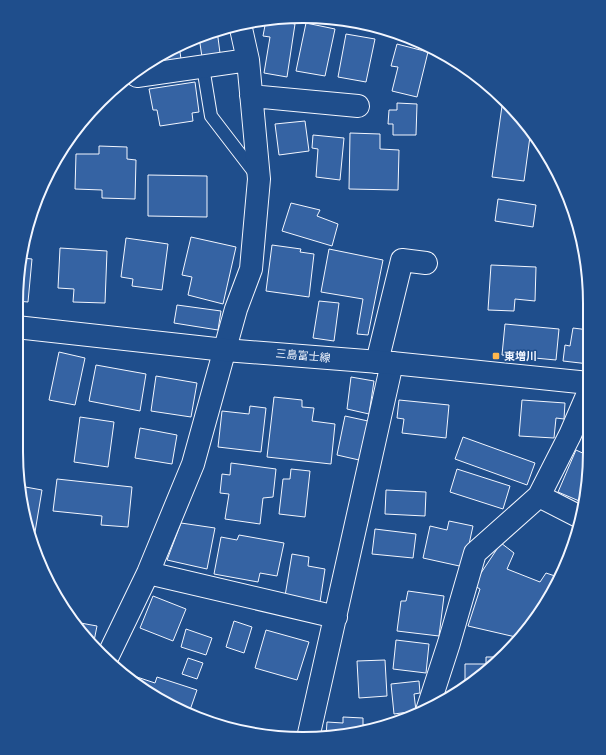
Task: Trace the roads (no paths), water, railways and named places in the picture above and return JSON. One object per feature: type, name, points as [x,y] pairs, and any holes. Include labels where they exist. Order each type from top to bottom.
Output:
[{"type":"street","points":[[109,654],[148,573],[192,464],[236,309],[251,269],[258,179],[248,60],[241,30]]},
{"type":"street","points":[[140,76],[248,60]]},
{"type":"street","points":[[251,96],[358,106]]},
{"type":"street","points":[[309,732],[336,617],[402,260],[426,263]]},
{"type":"street","name":"三島富士線","points":[[23,328],[225,350],[384,362],[583,382]]},
{"type":"street","points":[[430,701],[449,643],[475,553],[539,496],[570,435],[583,405]]},
{"type":"street","points":[[539,496],[576,515]]},
{"type":"street","points":[[148,573],[336,617]]},
{"type":"lane","points":[[202,67],[211,116],[258,179]]},
{"type":"place","name":"東増川","points":[[496,356]]}]
